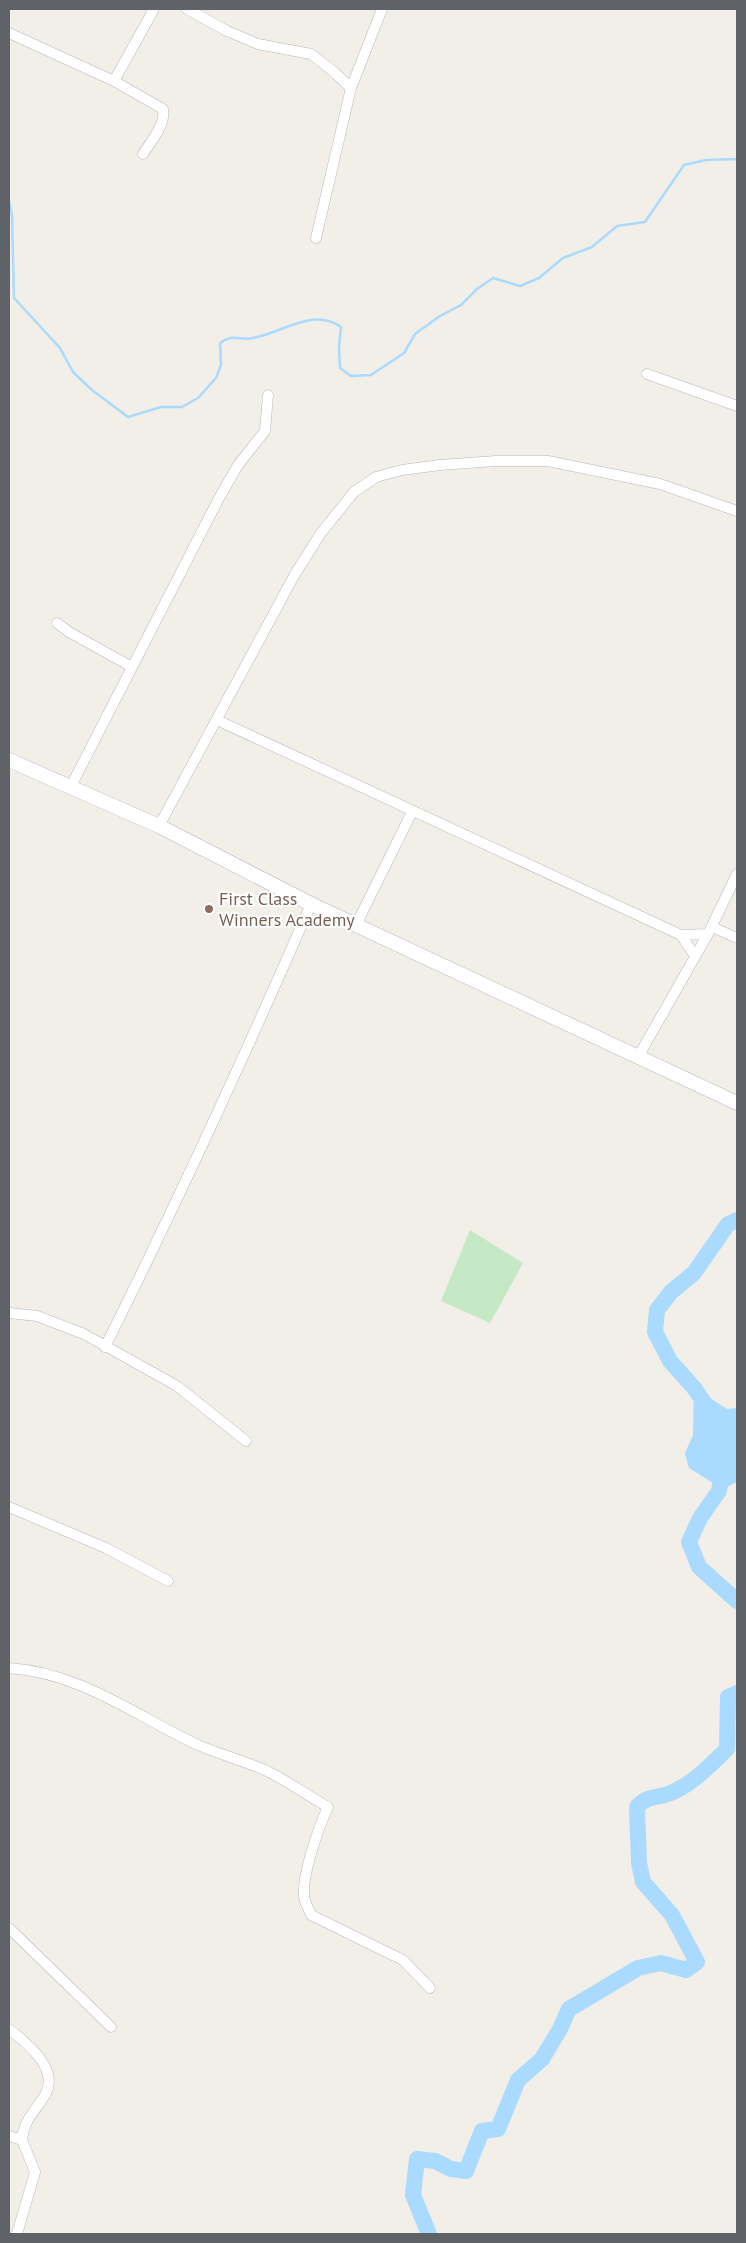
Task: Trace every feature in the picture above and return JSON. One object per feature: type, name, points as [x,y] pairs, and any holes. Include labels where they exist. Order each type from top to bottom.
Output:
[{"type":"main road","points":[[9,760],[159,826],[311,904],[737,1103]]},
{"type":"street","points":[[114,81],[154,9]]},
{"type":"street","points":[[187,9],[226,31],[258,44],[311,54],[351,88]]},
{"type":"street","points":[[316,238],[351,88],[382,9]]},
{"type":"street","points":[[9,33],[114,81],[163,109],[162,123],[143,154]]},
{"type":"street","points":[[647,374],[737,406]]},
{"type":"street","points":[[70,788],[238,465],[265,431],[268,396]]},
{"type":"street","points":[[159,826],[217,720],[265,626],[321,533],[354,492],[376,477],[402,470],[440,465],[496,461],[548,461],[660,484],[737,512]]},
{"type":"street","points":[[57,623],[69,632],[132,667]]},
{"type":"street","points":[[217,720],[681,935],[695,956]]},
{"type":"street","points":[[356,925],[412,812]]},
{"type":"street","points":[[638,1057],[710,931],[737,874]]},
{"type":"street","points":[[105,1346],[173,1209],[244,1056],[311,904]]},
{"type":"street","points":[[681,935],[710,931],[737,938]]},
{"type":"street","points":[[9,1313],[37,1316],[84,1334],[177,1386],[246,1441]]},
{"type":"street","points":[[9,1507],[106,1548],[168,1581]]},
{"type":"street","points":[[9,1668],[24,1669],[68,1679],[116,1701],[199,1745],[269,1772],[328,1807],[319,1826],[307,1871],[304,1896],[311,1914],[403,1960],[430,1988]]},
{"type":"street","points":[[9,1928],[111,2027]]},
{"type":"street","points":[[9,2029],[24,2040],[48,2069],[50,2083],[22,2131],[22,2140],[35,2172],[17,2234]]},
{"type":"street","points":[[9,2136],[22,2140]]},
{"type":"green space","points":[[470,1230],[523,1263],[490,1323],[441,1301]]},
{"type":"water","points":[[694,1388],[727,1409],[737,1408],[737,1482],[719,1491],[713,1483],[689,1468],[685,1453],[693,1435]]},
{"type":"waterway","points":[[9,201],[12,215],[14,298],[60,348],[73,372],[92,390],[128,417],[161,407],[182,407],[198,398],[216,378],[221,365],[220,343],[225,340],[229,338],[253,338],[308,320],[330,322],[341,327],[340,368],[351,376],[371,375],[404,353],[415,334],[440,316],[461,305],[477,289],[493,278],[520,286],[539,278],[563,258],[592,247],[617,226],[645,222],[684,165],[706,160],[737,159]]},
{"type":"waterway","points":[[706,1405],[670,1361],[655,1332],[657,1310],[671,1292],[694,1273],[728,1224],[737,1220]]},
{"type":"waterway","points":[[722,1469],[719,1491],[700,1518],[689,1542],[699,1567],[737,1601]]},
{"type":"waterway","points":[[429,2234],[413,2195],[417,2159],[435,2161],[451,2169],[466,2171],[482,2131],[498,2129],[518,2080],[542,2059],[560,2029],[569,2009],[638,1968],[661,1963],[686,1970],[697,1962],[672,1915],[643,1882],[639,1863],[637,1807],[648,1799],[668,1794],[685,1786],[727,1749],[728,1697],[737,1693]]},
{"type":"place","name":"First Class Winners Academy","points":[[209,909]]}]
